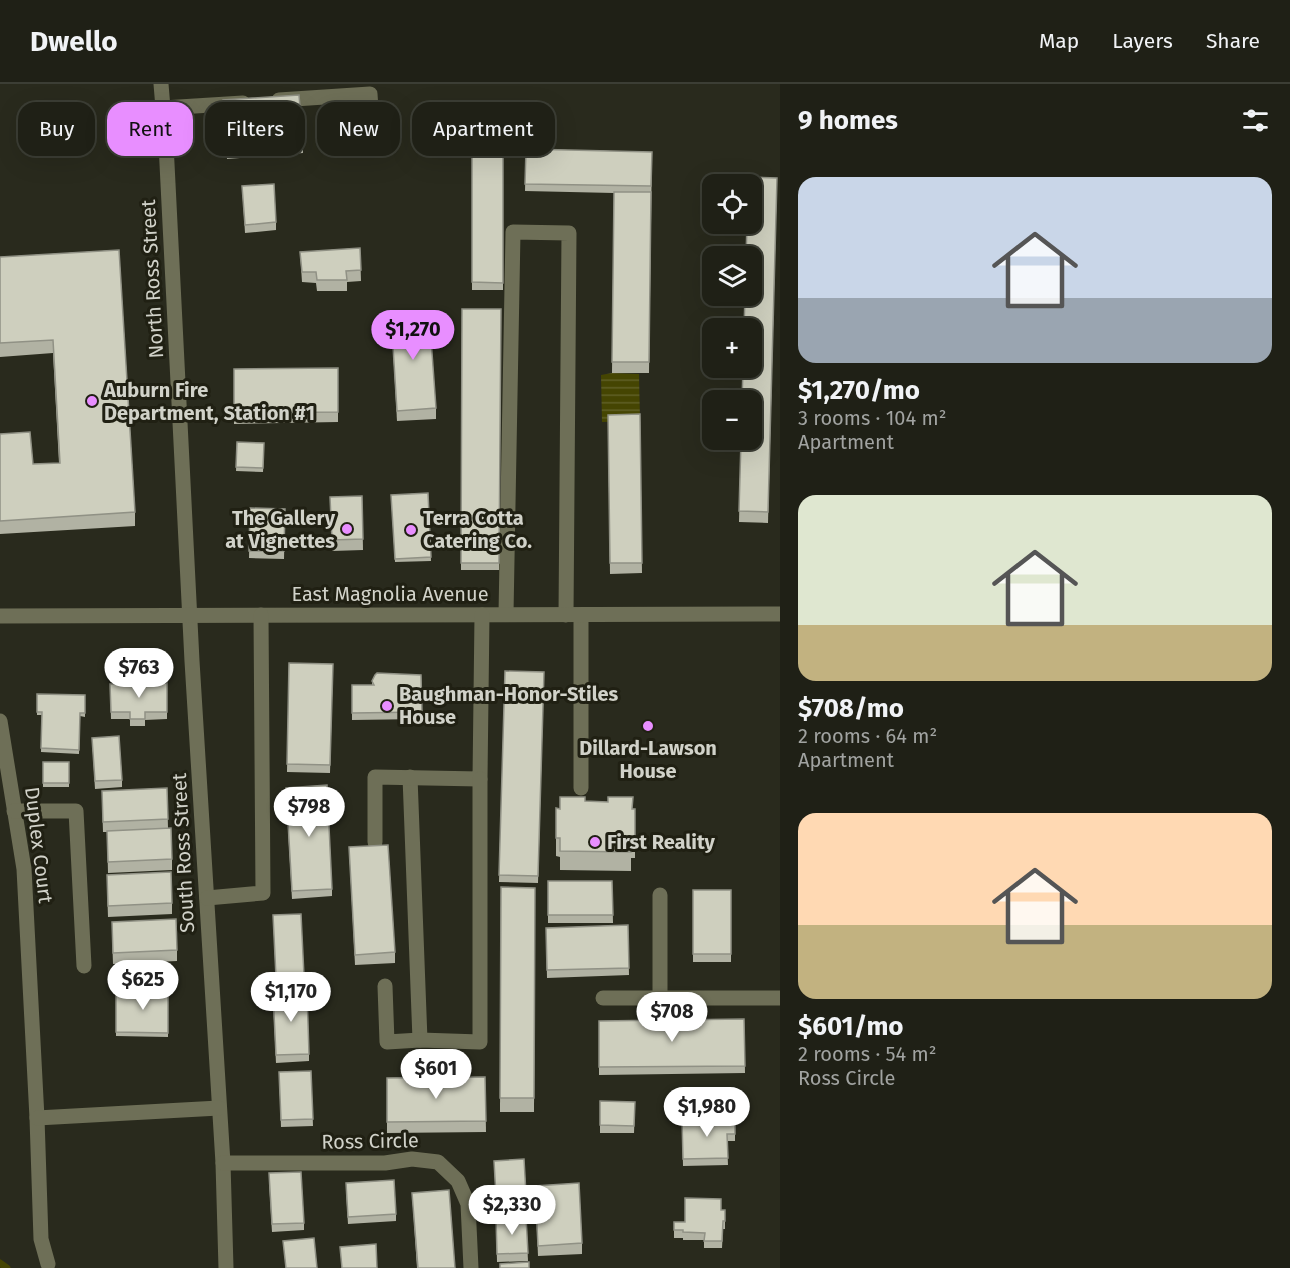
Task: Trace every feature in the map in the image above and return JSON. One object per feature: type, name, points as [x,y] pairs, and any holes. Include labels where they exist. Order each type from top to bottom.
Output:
[{"type":"street","name":"North Ross Street","points":[[160,84],[162,102]]},
{"type":"street","points":[[193,106],[370,94],[371,102]]},
{"type":"street","name":"North Ross Street","points":[[166,156],[190,615]]},
{"type":"street","points":[[507,614],[513,231],[569,233],[574,615],[581,788]]},
{"type":"street","name":"East Magnolia Avenue","points":[[0,616],[780,614]]},
{"type":"street","name":"South Ross Street","points":[[190,615],[223,1163],[226,1268]]},
{"type":"street","points":[[207,898],[263,893],[261,615]]},
{"type":"street","points":[[386,986],[387,1042],[420,1040],[480,1042],[482,615]]},
{"type":"street","name":"Duplex Court","points":[[0,721],[24,869],[41,1239],[48,1264]]},
{"type":"street","points":[[375,842],[375,777],[480,778]]},
{"type":"street","points":[[410,777],[420,1040]]},
{"type":"street","points":[[14,812],[76,811],[84,966]]},
{"type":"street","points":[[660,895],[660,998]]},
{"type":"street","points":[[603,998],[780,998]]},
{"type":"street","points":[[37,1118],[219,1108]]},
{"type":"street","name":"Ross Circle","points":[[223,1163],[385,1163],[412,1159],[438,1162],[458,1181],[468,1204],[471,1268]]},
{"type":"shaded area","points":[[639,374],[640,421],[602,422],[601,375]]},
{"type":"building","points":[[299,95],[300,102],[223,102],[223,100]]},
{"type":"building","points":[[555,150],[652,152],[651,186],[525,184],[526,156],[555,156]]},
{"type":"building","points":[[472,156],[503,156],[503,283],[472,282]]},
{"type":"building","points":[[762,177],[777,178],[768,512],[739,511],[741,450],[762,450],[762,390],[742,390],[743,378],[762,378],[762,318],[744,318],[745,306],[762,306],[762,246],[746,246],[747,234],[762,234]]},
{"type":"building","points":[[274,184],[276,222],[245,225],[242,186]]},
{"type":"building","points":[[614,192],[651,192],[649,362],[612,362]]},
{"type":"building","points":[[360,248],[361,270],[346,271],[347,280],[317,280],[316,272],[302,272],[300,252]]},
{"type":"building","name":"Auburn Fire Department, Station #1","points":[[119,250],[135,512],[0,521],[0,434],[30,432],[33,464],[60,463],[53,340],[0,343],[0,257]]},
{"type":"building","points":[[462,309],[501,309],[499,563],[461,563]]},
{"type":"building","points":[[429,311],[436,408],[397,411],[391,314]]},
{"type":"building","points":[[338,368],[338,412],[234,413],[234,369]]},
{"type":"building","points":[[640,414],[642,563],[610,563],[608,415]]},
{"type":"building","points":[[237,442],[264,443],[263,468],[236,467]]},
{"type":"building","name":"Terra Cotta Catering Co.","points":[[428,493],[431,557],[395,559],[391,495]]},
{"type":"building","name":"The Gallery at Vignettes","points":[[362,496],[363,539],[332,540],[330,497]]},
{"type":"building","points":[[250,508],[285,509],[284,551],[249,551]]},
{"type":"building","points":[[289,663],[333,664],[330,765],[287,764]]},
{"type":"building","points":[[505,671],[544,672],[538,876],[499,875]]},
{"type":"building","name":"Baughman-Honor-Stiles House","points":[[377,673],[421,675],[422,712],[352,713],[352,685],[374,685],[372,681]]},
{"type":"building","points":[[167,683],[167,712],[145,712],[145,719],[130,719],[130,712],[111,712],[110,684]]},
{"type":"building","points":[[37,694],[85,695],[85,713],[80,713],[79,750],[41,748],[42,712],[37,712]]},
{"type":"building","points":[[119,736],[122,780],[95,781],[92,738]]},
{"type":"building","points":[[43,762],[69,762],[69,783],[43,783]]},
{"type":"building","points":[[327,785],[332,889],[292,891],[286,788]]},
{"type":"building","points":[[167,788],[168,819],[103,822],[102,791]]},
{"type":"building","name":"First Reality","points":[[560,797],[585,797],[585,801],[608,802],[608,797],[633,797],[635,839],[631,839],[631,852],[560,851],[560,838],[556,838],[556,808],[560,809]]},
{"type":"building","points":[[171,828],[172,859],[108,862],[107,831]]},
{"type":"building","points":[[388,845],[395,952],[355,955],[349,847]]},
{"type":"building","points":[[171,872],[172,903],[108,906],[107,875]]},
{"type":"building","points":[[548,881],[612,881],[613,915],[548,915]]},
{"type":"building","points":[[501,887],[535,888],[534,1098],[500,1098]]},
{"type":"building","points":[[693,890],[731,890],[731,954],[693,954]]},
{"type":"building","points":[[301,914],[304,976],[276,977],[273,915]]},
{"type":"building","points":[[176,919],[177,950],[113,953],[112,922]]},
{"type":"building","points":[[628,925],[629,968],[547,970],[546,928]]},
{"type":"building","points":[[134,986],[168,987],[168,1033],[116,1032],[116,993],[134,994]]},
{"type":"building","points":[[307,992],[309,1054],[276,1055],[273,993]]},
{"type":"building","points":[[744,1019],[745,1066],[599,1067],[599,1021]]},
{"type":"building","points":[[311,1071],[313,1119],[281,1120],[279,1072]]},
{"type":"building","points":[[485,1077],[486,1121],[387,1122],[387,1078]]},
{"type":"building","points":[[600,1101],[635,1102],[634,1126],[600,1125]]},
{"type":"building","points":[[735,1118],[735,1134],[727,1134],[728,1158],[683,1159],[682,1119]]},
{"type":"building","points":[[524,1159],[526,1194],[496,1196],[494,1161]]},
{"type":"building","points":[[301,1172],[304,1223],[272,1224],[269,1173]]},
{"type":"building","points":[[394,1180],[396,1214],[348,1217],[346,1183]]},
{"type":"building","points":[[579,1183],[582,1243],[538,1246],[535,1186]]},
{"type":"building","points":[[449,1190],[455,1268],[418,1268],[412,1193]]},
{"type":"building","points":[[685,1198],[721,1199],[721,1210],[725,1210],[722,1241],[704,1241],[705,1233],[674,1230],[674,1222],[685,1222]]},
{"type":"building","points":[[526,1217],[528,1253],[497,1254],[496,1218]]},
{"type":"building","points":[[314,1238],[317,1268],[286,1268],[283,1241]]},
{"type":"building","points":[[376,1244],[377,1268],[342,1268],[340,1247]]},
{"type":"building","points":[[529,1262],[529,1268],[500,1268],[500,1264]]},
{"type":"waterway","points":[[0,1263],[7,1268]]},
{"type":"place","name":"Auburn Fire Department, Station #1","points":[[92,401]]},
{"type":"place","name":"The Gallery at Vignettes","points":[[347,529]]},
{"type":"place","name":"Terra Cotta Catering Co.","points":[[411,530]]},
{"type":"place","name":"Baughman-Honor-Stiles House","points":[[387,706]]},
{"type":"place","name":"Dillard-Lawson House","points":[[648,726]]},
{"type":"place","name":"First Reality","points":[[595,842]]}]
